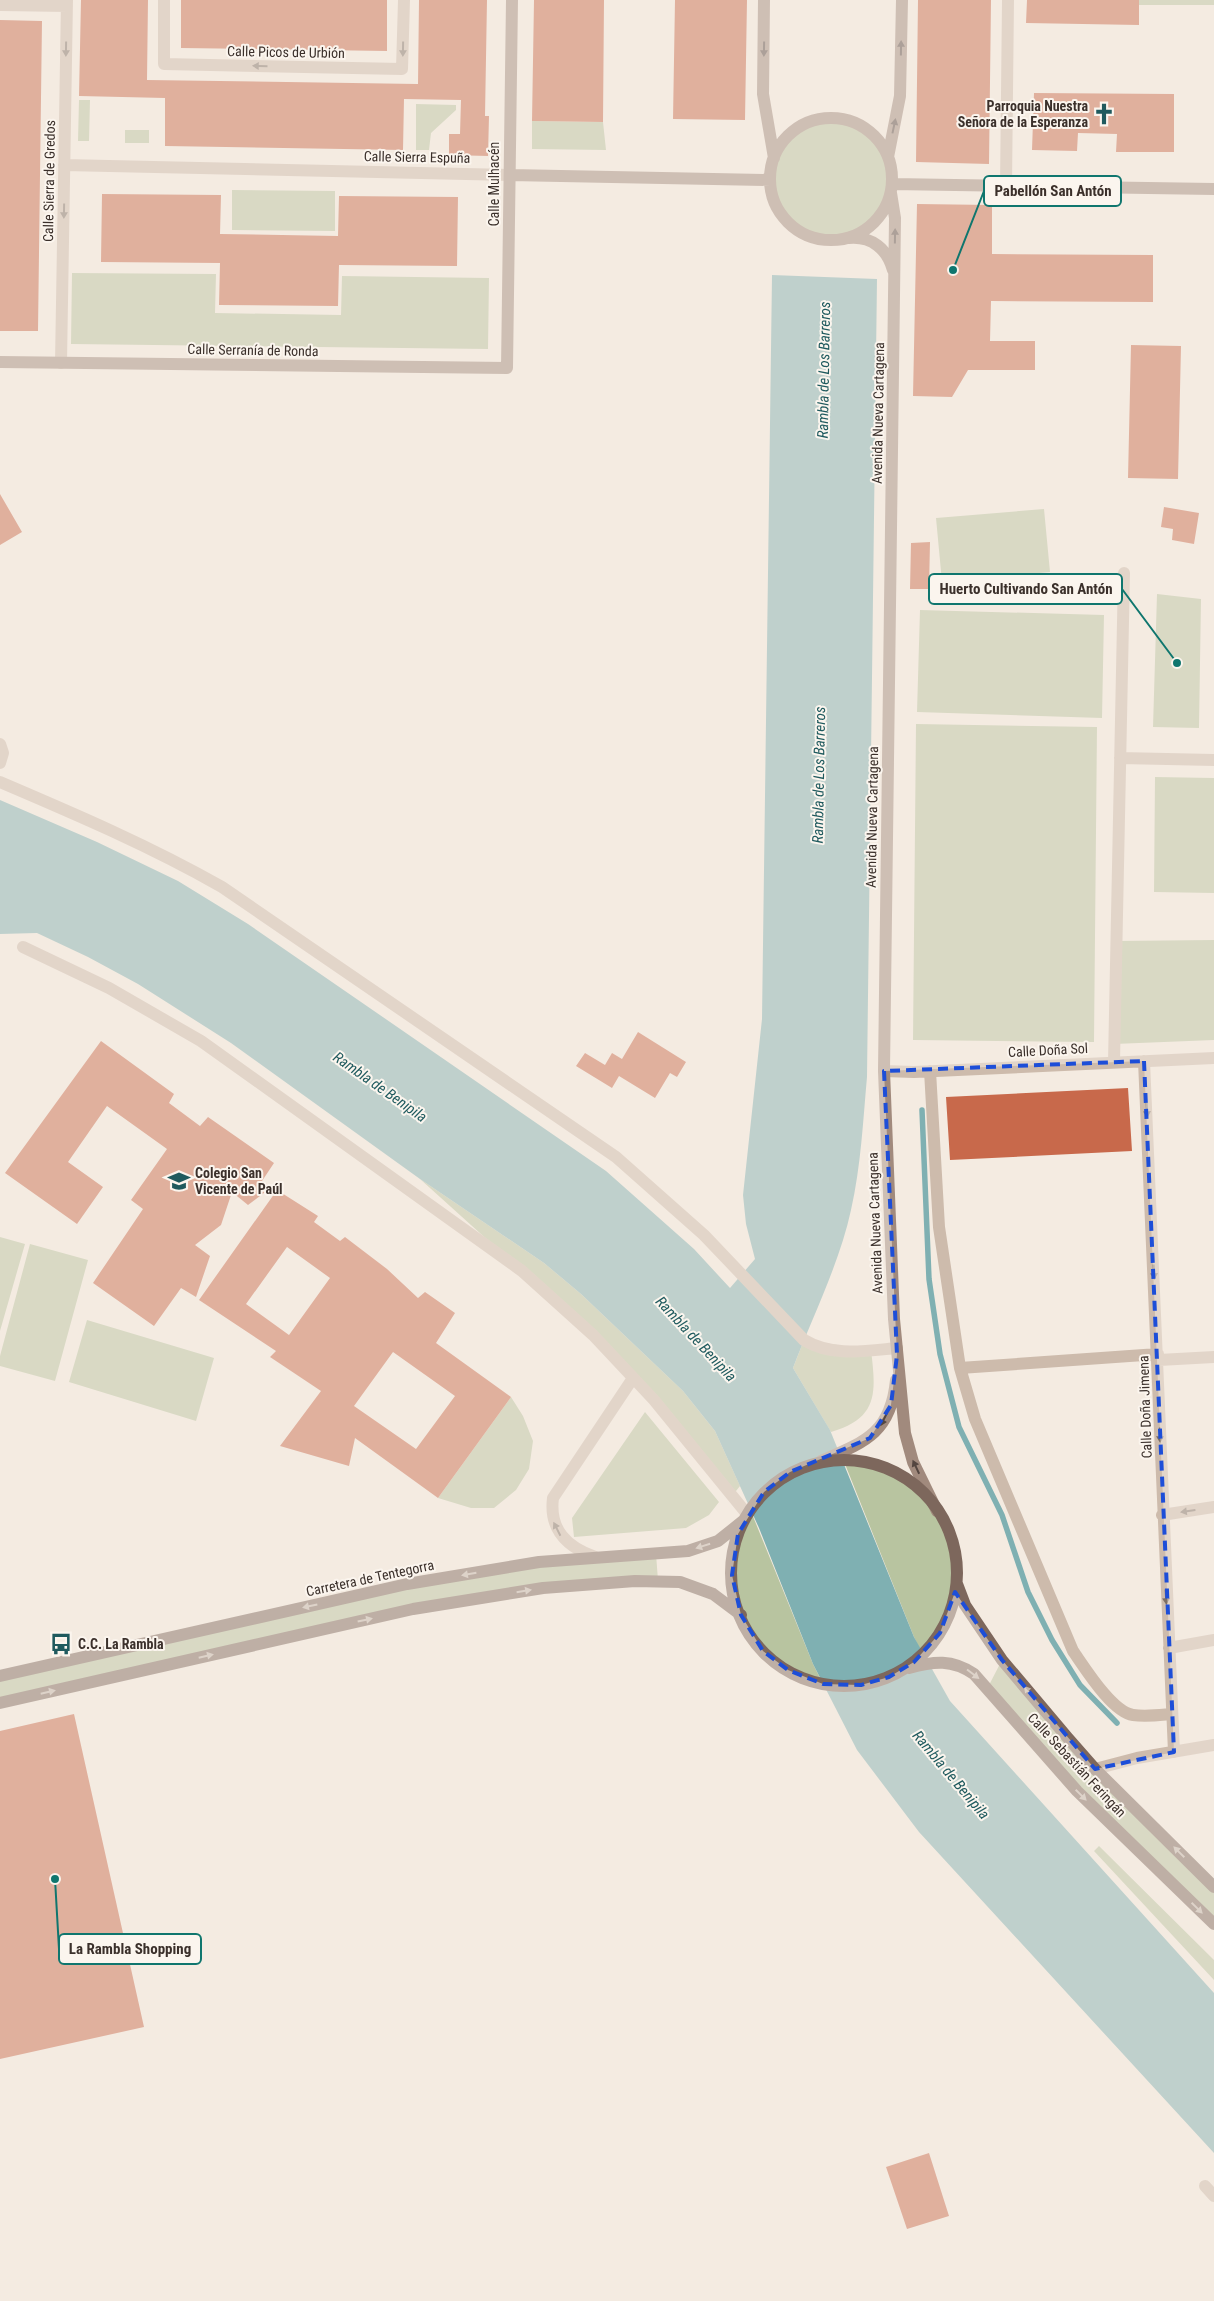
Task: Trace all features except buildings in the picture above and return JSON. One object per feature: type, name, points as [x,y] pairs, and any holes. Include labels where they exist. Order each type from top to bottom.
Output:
[{"type":"main road","name":"Calle Mulhacén","points":[[507,368],[512,0]]},
{"type":"main road","points":[[764,0],[763,94],[774,158],[770,180],[774,202],[781,214],[794,228],[817,239],[837,240],[859,234],[870,226],[882,213],[892,188],[888,157],[900,96],[902,0]]},
{"type":"main road","points":[[774,158],[789,134],[800,127],[820,119],[833,118],[848,121],[867,130],[882,146],[888,157]]},
{"type":"main road","name":"Calle Sierra Espuña","points":[[510,175],[770,180]]},
{"type":"main road","points":[[892,188],[1006,186],[1214,189]]},
{"type":"main road","name":"Avenida Nueva Cartagena","points":[[892,188],[896,218],[884,1071],[897,1352],[907,1444],[913,1462],[937,1511]]},
{"type":"main road","name":"Avenida Nueva Cartagena","points":[[837,240],[857,237],[874,242],[886,253],[895,280]]},
{"type":"main road","name":"Calle Serranía de Ronda","points":[[0,362],[507,368]]},
{"type":"main road","name":"Avenida Nueva Cartagena","points":[[842,1456],[870,1438],[880,1428],[894,1396],[897,1352]]},
{"type":"main road","points":[[741,1616],[733,1589],[732,1561],[734,1547],[747,1514],[764,1492],[781,1478],[800,1467],[842,1456],[891,1470],[917,1488],[937,1511],[951,1543],[956,1579],[950,1613],[925,1658]]},
{"type":"main road","name":"Carretera de Tentegorra","points":[[0,1676],[407,1584],[510,1566],[688,1550],[718,1541],[747,1514]]},
{"type":"main road","name":"Calle Sebastián Feringán","points":[[956,1579],[965,1605],[1002,1660],[1095,1769],[1214,1887]]},
{"type":"main road","points":[[0,1703],[413,1609],[543,1588],[635,1581],[680,1582],[713,1594],[741,1616]]},
{"type":"main road","name":"Calle Sebastián Feringán","points":[[741,1616],[754,1639],[774,1662],[797,1674],[823,1684],[861,1685],[880,1681],[925,1658],[958,1664],[981,1680],[1077,1791],[1214,1924]]},
{"type":"street","name":"Calle Picos de Urbión","points":[[164,0],[164,64],[402,69],[404,0]]},
{"type":"street","points":[[1006,186],[1008,0]]},
{"type":"street","points":[[0,5],[67,3]]},
{"type":"street","name":"Calle Sierra de Gredos","points":[[61,363],[67,3]]},
{"type":"street","name":"Calle Sierra Espuña","points":[[64,165],[510,175]]},
{"type":"street","points":[[1114,1062],[1124,572]]},
{"type":"street","points":[[0,744],[4,753],[0,763]]},
{"type":"street","points":[[1120,758],[1214,760]]},
{"type":"street","points":[[0,782],[107,828],[184,865],[250,906],[616,1157],[685,1217],[804,1340],[822,1349],[834,1351],[897,1352]]},
{"type":"street","points":[[23,947],[109,988],[201,1041],[522,1271],[593,1335],[654,1400],[747,1514]]},
{"type":"street","name":"Calle Doña Sol","points":[[884,1071],[930,1071],[1214,1058]]},
{"type":"street","name":"Calle Doña Jimena","points":[[1144,1061],[1158,1357],[1162,1515],[1174,1752]]},
{"type":"street","points":[[930,1071],[939,1227],[960,1368],[975,1419],[1073,1651],[1102,1690],[1115,1704],[1131,1715],[1172,1714]]},
{"type":"street","points":[[960,1368],[1158,1357],[1214,1357]]},
{"type":"street","points":[[595,1557],[580,1552],[562,1538],[552,1519],[552,1498],[633,1378]]},
{"type":"street","points":[[1162,1515],[1214,1507]]},
{"type":"street","points":[[1169,1648],[1214,1640]]},
{"type":"street","points":[[1095,1769],[1214,1745]]},
{"type":"street","points":[[1205,2186],[1214,2196]]},
{"type":"highlighted area","points":[[1144,1061],[1174,1752],[1095,1769],[1002,1660],[955,1592],[940,1633],[914,1662],[889,1677],[861,1685],[823,1684],[788,1670],[763,1651],[741,1615],[732,1575],[738,1534],[764,1492],[790,1472],[870,1438],[891,1405],[897,1355],[884,1071]]},
{"type":"green space","points":[[1139,0],[1214,0],[1214,5],[1139,5]]},
{"type":"green space","points":[[79,100],[90,100],[89,141],[78,141]]},
{"type":"green space","points":[[416,104],[456,105],[456,110],[431,133],[429,150],[416,150]]},
{"type":"green space","points":[[831,118],[843,119],[854,123],[865,128],[874,136],[882,145],[887,156],[891,167],[891,191],[887,202],[882,213],[874,222],[865,230],[854,235],[843,239],[831,240],[819,239],[808,235],[797,230],[788,222],[780,213],[775,202],[771,191],[770,179],[771,167],[775,156],[780,145],[788,136],[797,128],[808,123],[819,119]]},
{"type":"green space","points":[[532,121],[603,122],[606,150],[532,149]]},
{"type":"green space","points":[[125,130],[149,130],[149,143],[125,143]]},
{"type":"green space","points":[[232,190],[335,191],[335,231],[232,230]]},
{"type":"green space","points":[[72,273],[216,274],[215,313],[341,315],[342,276],[489,278],[488,349],[71,344]]},
{"type":"green space","points":[[1044,509],[1050,572],[942,582],[936,518]]},
{"type":"green space","points":[[1157,594],[1201,599],[1199,728],[1153,727]]},
{"type":"green space","points":[[920,610],[1104,615],[1102,718],[917,712]]},
{"type":"green space","points":[[916,724],[1097,727],[1094,1042],[913,1040]]},
{"type":"green space","points":[[1155,777],[1214,778],[1214,893],[1154,892]]},
{"type":"green space","points":[[1214,940],[1214,1040],[1114,1044],[1116,941]]},
{"type":"green space","points":[[420,1179],[544,1263],[581,1294],[683,1391],[715,1431],[740,1486],[732,1496],[654,1400],[522,1271]]},
{"type":"green space","points":[[0,1237],[25,1244],[0,1331]]},
{"type":"green space","points":[[30,1244],[88,1260],[55,1381],[0,1366],[0,1356]]},
{"type":"green space","points":[[87,1320],[214,1358],[196,1421],[69,1382]]},
{"type":"green space","points":[[804,1340],[871,1350],[874,1379],[871,1402],[858,1419],[847,1426],[831,1432],[793,1368]]},
{"type":"green space","points":[[511,1397],[523,1416],[533,1441],[529,1469],[516,1490],[494,1508],[471,1508],[438,1498]]},
{"type":"green space","points":[[645,1412],[719,1502],[709,1515],[686,1528],[574,1537],[572,1518]]},
{"type":"green space","points":[[843,1459],[862,1461],[880,1466],[906,1479],[930,1502],[943,1522],[951,1545],[955,1568],[954,1592],[949,1614],[938,1636],[922,1654],[914,1637]]},
{"type":"green space","points":[[750,1509],[813,1664],[823,1684],[780,1666],[763,1651],[753,1638],[741,1614],[733,1584],[732,1569],[737,1539]]},
{"type":"green space","points":[[656,1554],[658,1580],[477,1599],[0,1703],[0,1676],[510,1566]]},
{"type":"green space","points":[[1002,1660],[1038,1703],[1214,1887],[1214,1924],[1077,1791],[988,1687]]},
{"type":"green space","points":[[1099,1846],[1214,1960],[1214,1980],[1094,1851]]},
{"type":"water","points":[[772,275],[877,279],[867,1077],[857,1177],[846,1230],[833,1270],[793,1368],[830,1430],[914,1637],[950,1701],[1214,1993],[1214,2153],[919,1832],[857,1750],[813,1664],[759,1528],[715,1431],[683,1391],[581,1294],[544,1263],[420,1179],[231,1043],[138,984],[88,957],[37,933],[0,934],[0,800],[97,842],[178,881],[248,924],[606,1171],[694,1249],[730,1288],[755,1259],[746,1224],[743,1195],[762,1019]]},
{"type":"waterway","points":[[922,1110],[929,1279],[940,1354],[959,1427],[1002,1515],[1028,1592],[1052,1640],[1080,1685],[1117,1723]]},
{"type":"place","name":"Parroquia Nuestra Señora de la Esperanza","points":[[1104,114]]},
{"type":"place","name":"Pabellón San Antón","points":[[953,270]]},
{"type":"place","name":"Huerto Cultivando San Antón","points":[[1177,663]]},
{"type":"place","name":"Colegio San Vicente de Paúl","points":[[179,1181]]},
{"type":"place","name":"C.C. La Rambla","points":[[61,1644]]},
{"type":"place","name":"La Rambla Shopping","points":[[55,1879]]},
{"type":"water label","name":"Rambla de Los Barreros","points":[[824,370]]},
{"type":"water label","name":"Rambla de Los Barreros","points":[[819,775]]},
{"type":"water label","name":"Rambla de Benipila","points":[[380,1087]]},
{"type":"water label","name":"Rambla de Benipila","points":[[696,1339]]},
{"type":"water label","name":"Rambla de Benipila","points":[[951,1775]]}]
